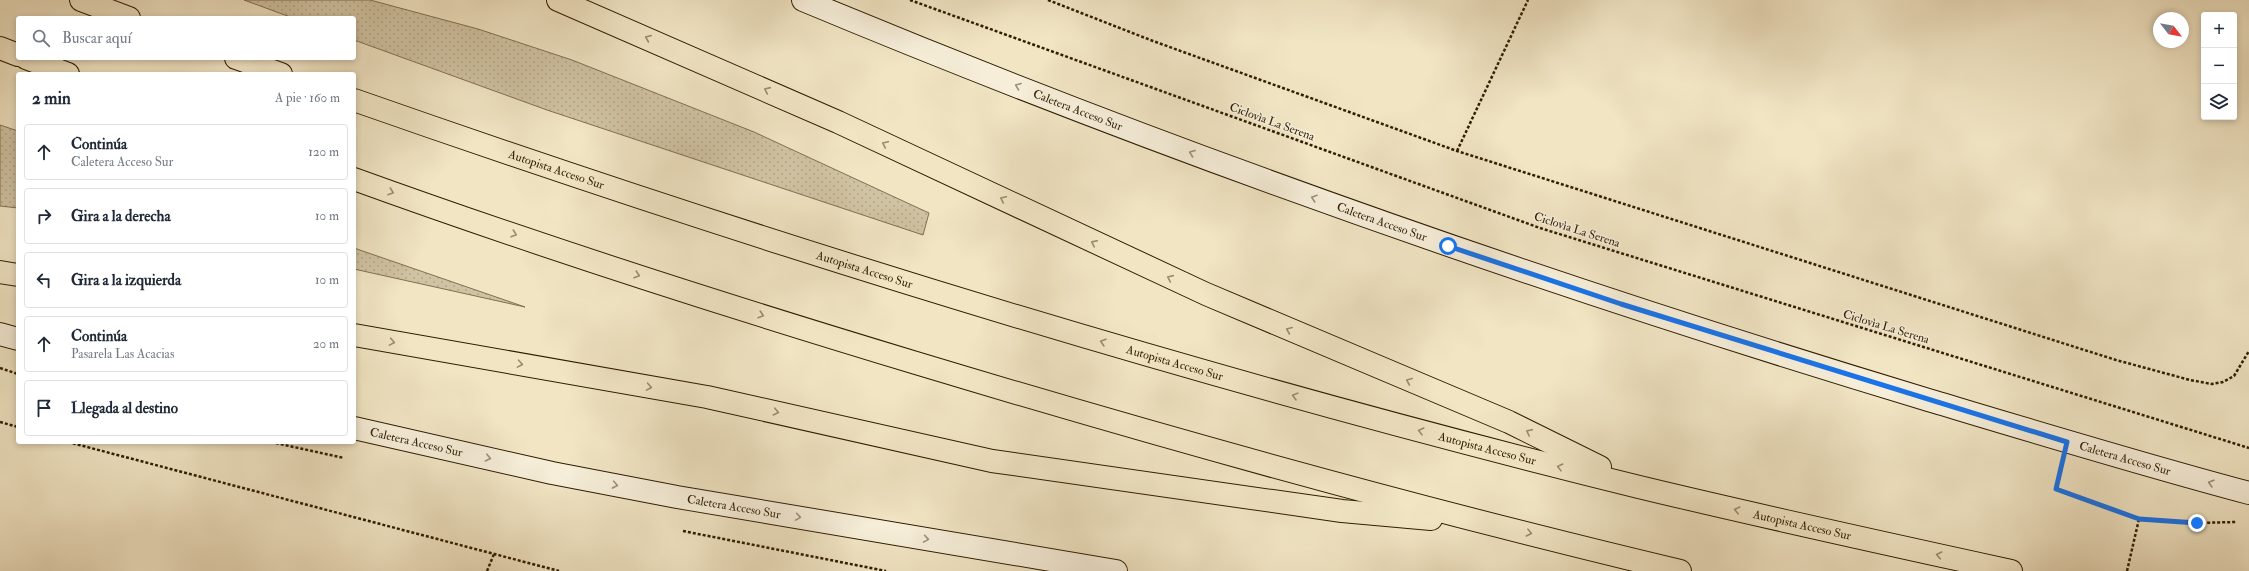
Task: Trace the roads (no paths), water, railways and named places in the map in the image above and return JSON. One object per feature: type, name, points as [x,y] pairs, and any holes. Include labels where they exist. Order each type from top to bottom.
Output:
[{"type":"highway","points":[[81,0],[124,16]]},
{"type":"highway","points":[[558,0],[838,122],[1206,294],[1509,422],[1638,487]]},
{"type":"highway","points":[[0,48],[16,54]]},
{"type":"highway","points":[[31,60],[63,72]]},
{"type":"highway","points":[[242,60],[275,72]]},
{"type":"highway","name":"Autopista Acceso Sur","points":[[356,101],[505,153],[722,224],[955,298],[1182,365],[1410,428],[1638,487],[1802,526],[2011,571]]},
{"type":"highway","points":[[356,180],[591,260],[867,348],[1039,400],[1257,462],[1491,524],[1680,571]]},
{"type":"highway","points":[[0,272],[16,275]]},
{"type":"highway","points":[[356,336],[708,397],[992,461],[1342,511],[1491,524]]},
{"type":"main road","name":"Caletera Acceso Sur","points":[[803,0],[1105,120],[1276,185],[1448,246],[1621,304],[2067,442],[2249,494]]},
{"type":"main road","points":[[0,334],[16,338]]},
{"type":"main road","name":"Caletera Acceso Sur","points":[[356,428],[552,472],[677,497],[1116,571]]}]
